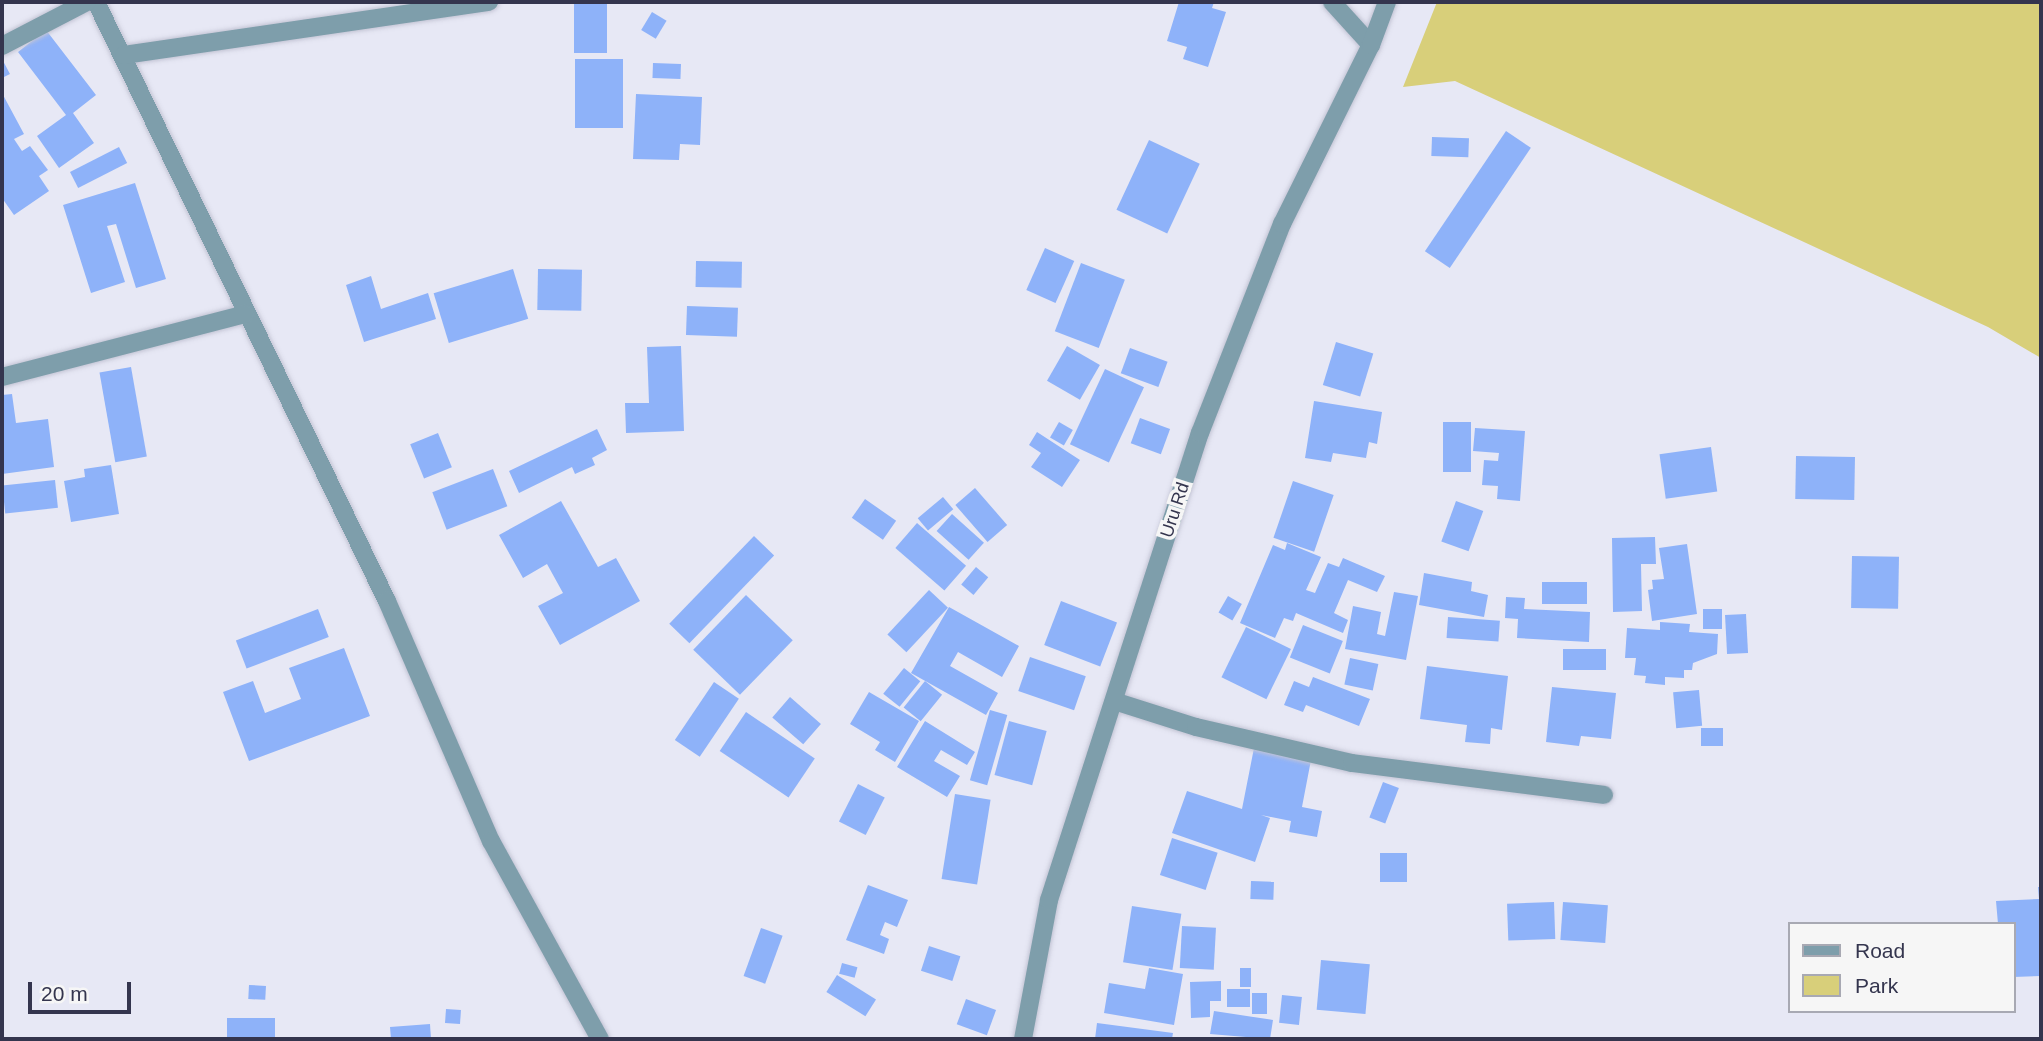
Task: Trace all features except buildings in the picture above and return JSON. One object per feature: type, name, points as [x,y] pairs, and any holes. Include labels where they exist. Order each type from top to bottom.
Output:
[{"type":"street","points":[[2,47],[87,2]]},
{"type":"street","points":[[96,2],[124,55],[245,314],[387,601],[491,841],[600,1039]]},
{"type":"street","points":[[124,55],[489,2]]},
{"type":"street","points":[[1332,2],[1371,45]]},
{"type":"street","name":"Uru Rd","points":[[1023,1039],[1049,900],[1200,433],[1272,248],[1371,45],[1387,2]]},
{"type":"street","points":[[2,377],[245,314]]},
{"type":"street","points":[[1114,701],[1196,727],[1352,763],[1604,795]]},
{"type":"green space","points":[[1437,2],[2041,2],[2041,358],[1988,327],[1455,81],[1403,87]]}]
